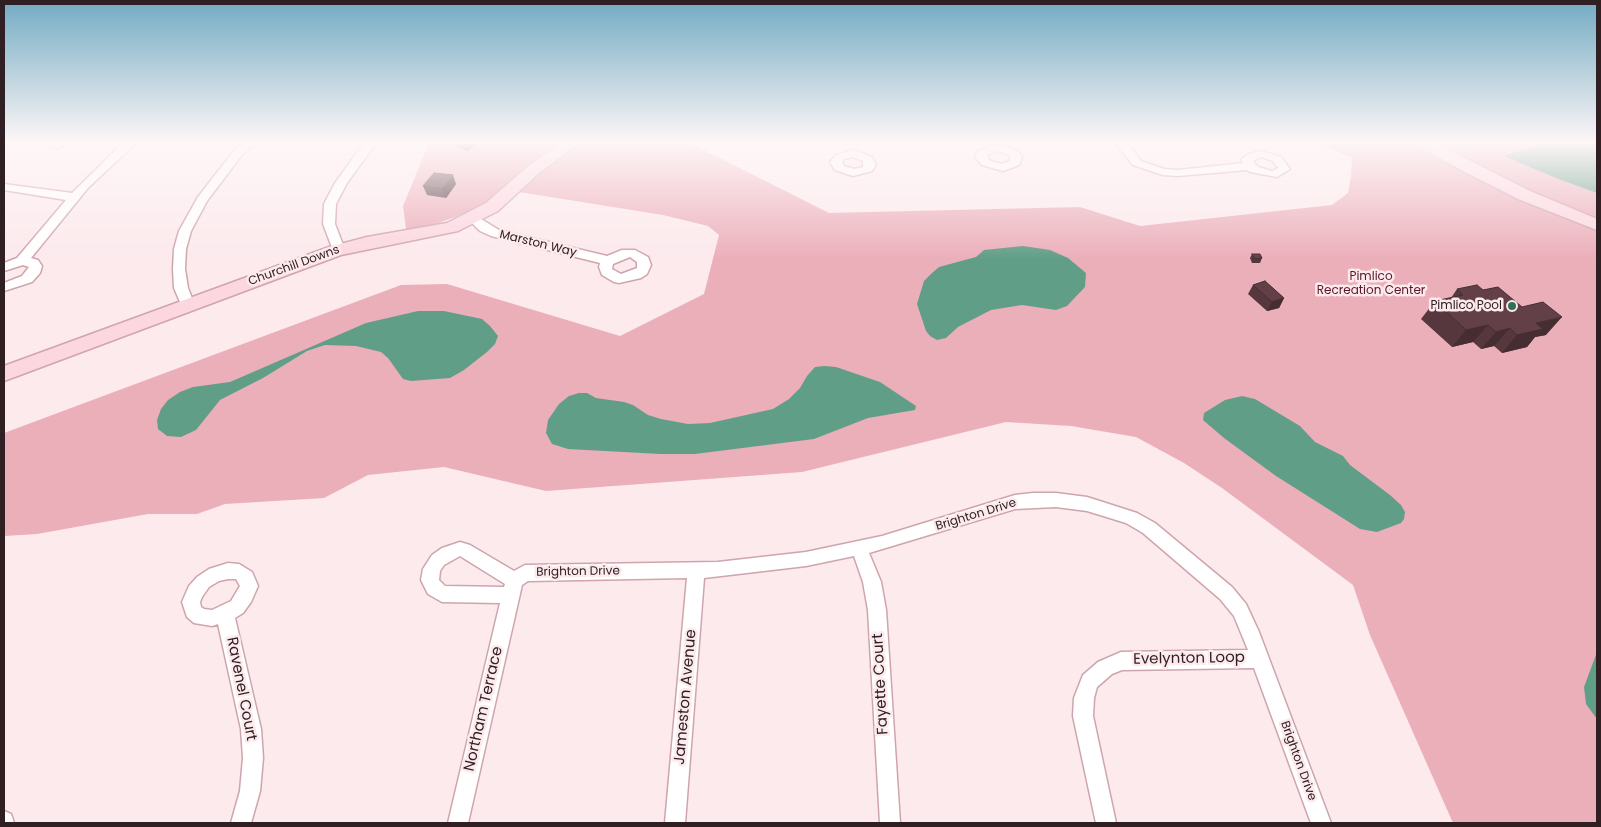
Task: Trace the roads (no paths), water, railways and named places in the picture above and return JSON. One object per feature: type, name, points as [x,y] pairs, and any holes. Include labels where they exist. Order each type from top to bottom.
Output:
[{"type":"street","points":[[22,261],[74,197],[89,182]]},
{"type":"street","points":[[188,306],[181,288],[178,269],[180,249],[185,231],[202,200],[216,182]]},
{"type":"street","points":[[338,250],[329,224],[330,204],[342,182]]},
{"type":"street","name":"Churchill Downs","points":[[4,374],[338,250],[367,242],[434,232],[452,227],[473,218],[503,200],[521,182]]},
{"type":"street","points":[[1497,182],[1597,225]]},
{"type":"street","points":[[4,186],[74,197]]},
{"type":"street","name":"Marston Way","points":[[473,218],[484,228],[495,233],[608,261]]},
{"type":"street","points":[[4,267],[22,261],[33,263],[36,266],[32,274],[20,283],[4,287]]},
{"type":"street","name":"Brighton Drive","points":[[512,588],[525,573],[696,570],[758,566],[806,559],[859,548],[1015,502],[1056,500],[1095,506],[1131,518],[1149,528],[1211,579],[1240,610],[1321,823]]},
{"type":"street","name":"Fayette Court","points":[[859,548],[872,582],[877,610],[890,823]]},
{"type":"street","name":"Jameston Avenue","points":[[675,823],[696,570]]},
{"type":"street","name":"Northam Terrace","points":[[458,823],[512,588]]},
{"type":"street","name":"Ravenel Court","points":[[225,614],[251,729],[253,758],[250,791],[241,823]]},
{"type":"street","name":"Evelynton Loop","points":[[1106,823],[1083,716],[1084,698],[1090,681],[1105,668],[1121,661],[1260,659]]},
{"type":"place","name":"Pimlico Pool","points":[[1512,306]]},
{"type":"park label","name":"Pimlico Recreation Center","points":[[1371,284]]}]
